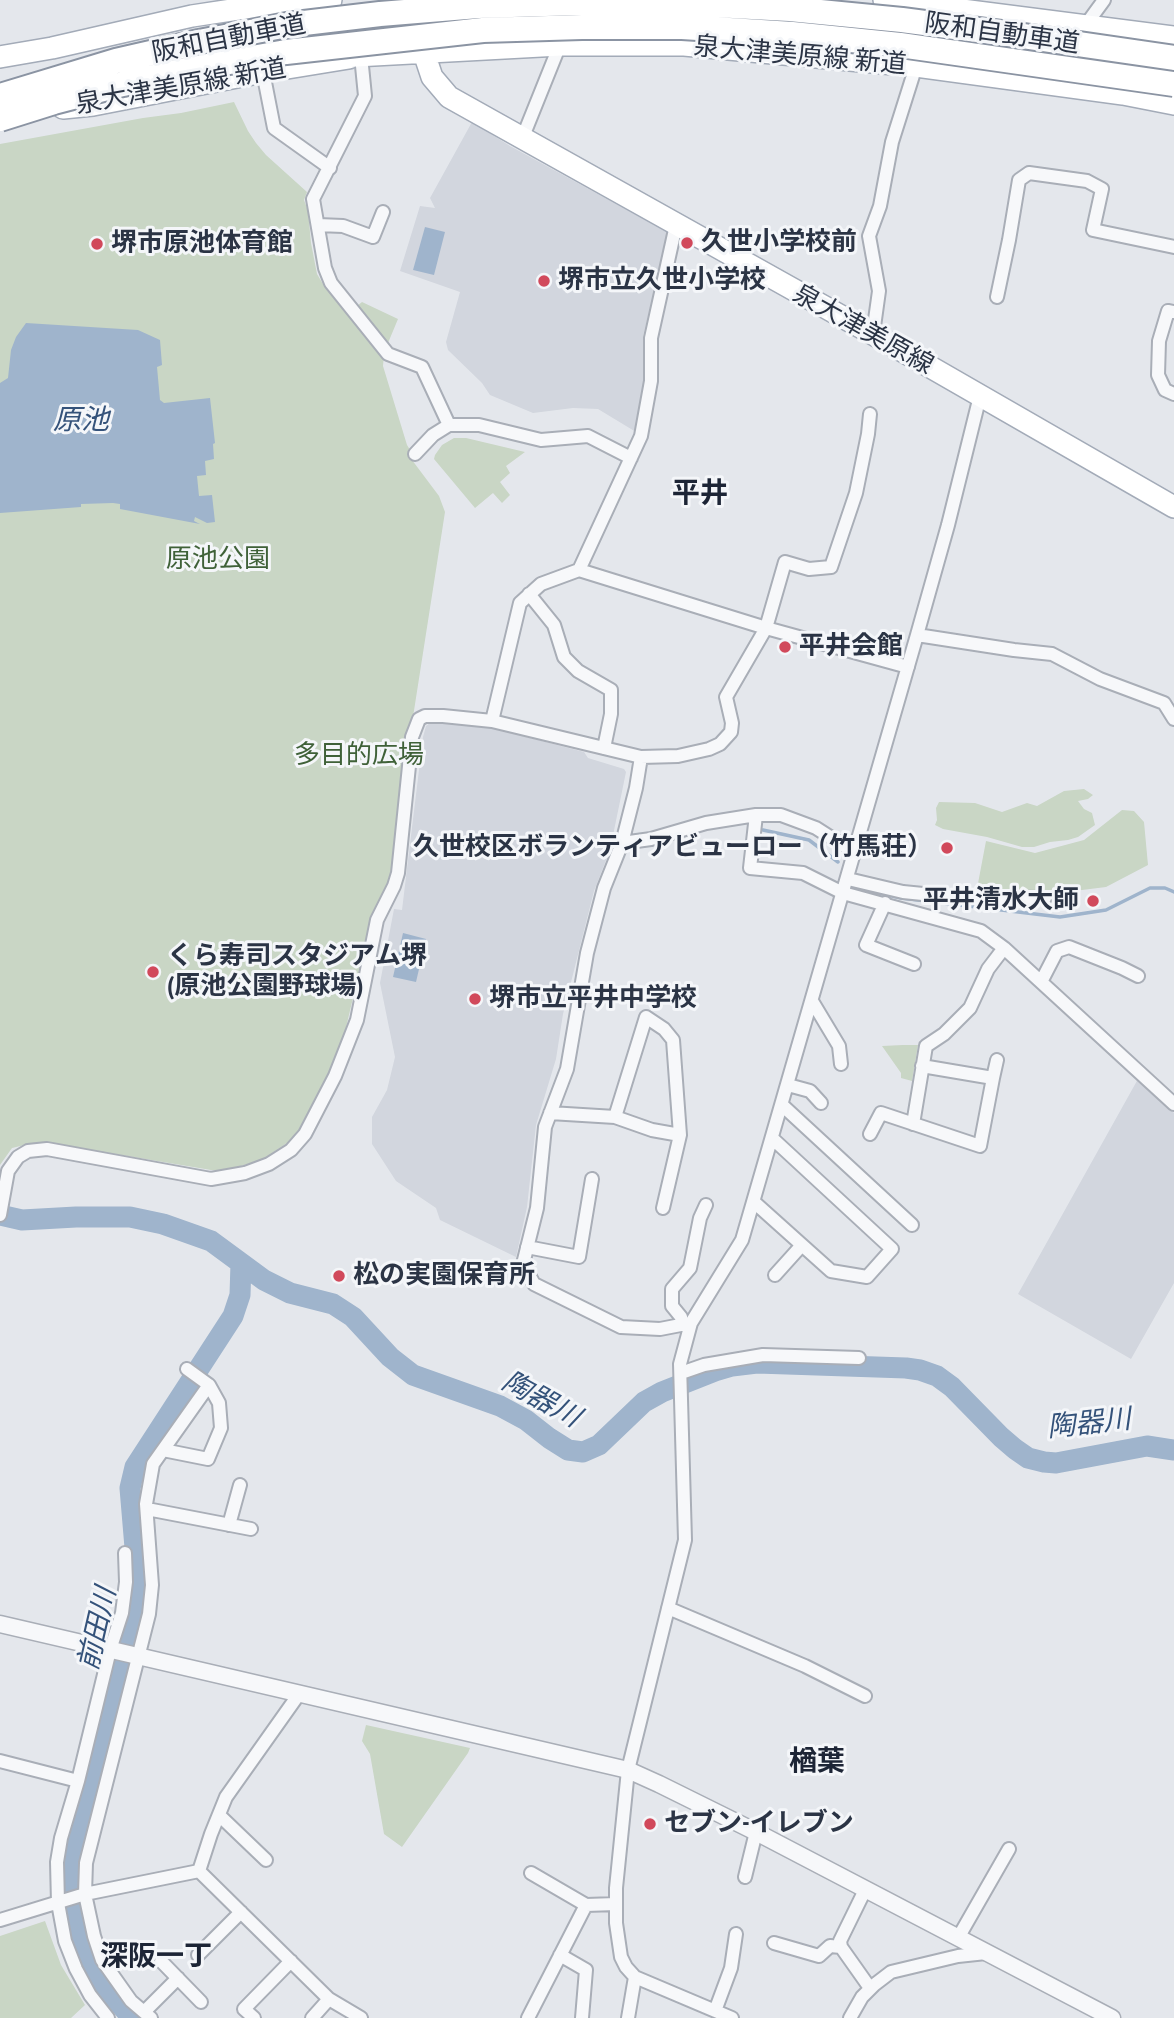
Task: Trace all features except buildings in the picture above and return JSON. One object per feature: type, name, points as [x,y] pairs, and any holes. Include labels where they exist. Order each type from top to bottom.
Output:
[{"type":"highway","name":"阪和自動車道","points":[[0,96],[116,61],[287,25],[478,6],[579,2],[677,3],[790,9],[1016,34],[1174,58]]},
{"type":"highway","name":"阪和自動車道","points":[[0,117],[123,84],[272,55],[483,30],[582,27],[682,27],[792,34],[941,50],[1174,84]]},
{"type":"highway","points":[[0,130],[123,84]]},
{"type":"main road","points":[[0,57],[250,4],[331,0]]},
{"type":"main road","name":"泉大津美原線","points":[[414,0],[424,53],[432,77],[449,97],[873,334],[1174,507]]},
{"type":"main road","points":[[884,0],[1174,37]]},
{"type":"main road","points":[[250,4],[260,45],[266,54],[279,61],[424,53]]},
{"type":"main road","name":"泉大津美原線 新道","points":[[424,53],[560,45],[684,45],[916,66],[1123,94],[1174,104]]},
{"type":"main road","name":"泉大津美原線 新道","points":[[0,117],[93,105],[361,55]]},
{"type":"street","points":[[522,139],[576,0]]},
{"type":"street","points":[[1085,26],[1104,0]]},
{"type":"street","points":[[361,55],[365,96],[313,200],[325,268],[331,283],[388,354],[422,367],[449,425]]},
{"type":"street","points":[[873,334],[879,291],[869,236],[880,206],[892,142],[916,66]]},
{"type":"street","points":[[263,72],[274,128],[330,168]]},
{"type":"street","points":[[997,296],[1019,180],[1029,173],[1087,181],[1102,189],[1093,230],[1174,247]]},
{"type":"street","points":[[318,225],[343,226],[373,237],[383,212]]},
{"type":"street","points":[[579,570],[641,436],[651,381],[651,338],[676,225]]},
{"type":"street","points":[[1174,312],[1168,311],[1159,341],[1158,375],[1165,390],[1174,394]]},
{"type":"street","points":[[732,2018],[635,1977],[621,1957],[616,1923],[616,1888],[628,1770],[685,1540],[680,1364],[686,1324],[743,1240],[948,525],[980,396]]},
{"type":"street","points":[[0,1215],[8,1171],[18,1157],[27,1151],[47,1149],[211,1179],[245,1174],[269,1164],[290,1150],[305,1133],[335,1076],[354,1029],[377,920],[398,873],[415,729],[419,719],[425,716],[443,716],[492,721],[640,757],[678,756],[720,744],[731,733],[732,723],[726,697],[766,628],[785,562],[810,569],[831,567],[856,493],[870,414]]},
{"type":"street","points":[[415,454],[433,435],[449,425],[479,425],[541,440],[588,436],[631,458]]},
{"type":"street","points":[[492,721],[520,603],[541,584],[579,570],[766,628],[908,667]]},
{"type":"street","points":[[529,594],[554,625],[564,657],[578,671],[611,690],[611,714],[604,748]]},
{"type":"street","points":[[917,635],[1052,654],[1100,679],[1164,703],[1174,719]]},
{"type":"street","points":[[640,757],[636,788],[622,843],[604,888],[587,953],[566,1069],[545,1127],[537,1208],[523,1264],[534,1284],[621,1327],[660,1329],[686,1324]]},
{"type":"street","points":[[622,843],[651,839],[706,822],[756,815],[781,815],[816,828],[855,853]]},
{"type":"street","points":[[756,815],[750,868],[803,873],[844,893],[981,931],[1004,948],[1174,1104]]},
{"type":"street","points":[[848,879],[903,892],[953,897],[1045,898]]},
{"type":"street","points":[[885,903],[866,945],[914,964]]},
{"type":"street","points":[[1041,982],[1057,951],[1069,947],[1139,976]]},
{"type":"street","points":[[913,1124],[926,1046],[944,1034],[970,1009],[988,969],[1004,948]]},
{"type":"street","points":[[812,1001],[839,1046],[841,1064]]},
{"type":"street","points":[[615,1117],[646,1017],[664,1029],[673,1040],[680,1135],[663,1209]]},
{"type":"street","points":[[870,1134],[881,1113],[980,1146],[997,1060]]},
{"type":"street","points":[[922,1066],[993,1078]]},
{"type":"street","points":[[788,1085],[810,1091],[821,1103]]},
{"type":"street","points":[[782,1105],[912,1225]]},
{"type":"street","points":[[550,1113],[615,1117],[680,1135]]},
{"type":"street","points":[[754,1202],[831,1271],[867,1277],[892,1249],[773,1139]]},
{"type":"street","points":[[527,1247],[579,1257],[592,1179]]},
{"type":"street","points":[[686,1324],[672,1306],[672,1289],[690,1268],[700,1218],[706,1205]]},
{"type":"street","points":[[775,1275],[802,1245]]},
{"type":"street","points":[[681,1375],[704,1365],[763,1355],[859,1358]]},
{"type":"street","points":[[163,1450],[208,1459],[221,1429],[219,1403],[209,1385],[187,1369]]},
{"type":"street","points":[[178,1978],[147,2015],[131,2001],[102,1960],[94,1936],[85,1894],[86,1863],[149,1614],[152,1585],[146,1509],[153,1464],[209,1385]]},
{"type":"street","points":[[229,1524],[240,1485]]},
{"type":"street","points":[[146,1509],[251,1529]]},
{"type":"street","points":[[108,2018],[90,1995],[65,1941],[58,1903],[57,1862],[110,1650],[122,1613],[125,1553]]},
{"type":"street","points":[[126,1572],[151,1570]]},
{"type":"street","points":[[668,1608],[805,1666],[865,1696]]},
{"type":"street","points":[[0,1624],[628,1770],[756,1832],[1105,2016]]},
{"type":"street","points":[[200,1871],[226,1797],[299,1694]]},
{"type":"street","points":[[0,1761],[78,1781]]},
{"type":"street","points":[[219,1815],[266,1860]]},
{"type":"street","points":[[745,1877],[756,1832]]},
{"type":"street","points":[[958,1938],[1009,1849]]},
{"type":"street","points":[[0,1920],[85,1894],[200,1871]]},
{"type":"street","points":[[200,1871],[329,1999],[361,2018]]},
{"type":"street","points":[[531,1873],[586,1905],[616,1905]]},
{"type":"street","points":[[865,1890],[839,1941],[870,1988]]},
{"type":"street","points":[[528,2018],[586,1905]]},
{"type":"street","points":[[198,1955],[241,1912]]},
{"type":"street","points":[[715,2011],[731,1968],[736,1934]]},
{"type":"street","points":[[774,1943],[819,1956],[831,1946],[841,1947]]},
{"type":"street","points":[[850,2018],[870,1988],[891,1972],[958,1956],[986,1953]]},
{"type":"street","points":[[560,1955],[586,1970],[582,2018]]},
{"type":"street","points":[[254,2018],[244,2009],[291,1961]]},
{"type":"street","points":[[161,1962],[201,2003]]},
{"type":"street","points":[[628,2018],[635,1977]]},
{"type":"street","points":[[312,2018],[329,1999]]},
{"type":"shaded area","name":"堺市立久世小学校","points":[[472,122],[510,146],[669,233],[643,336],[645,379],[636,432],[598,409],[573,408],[533,413],[490,395],[482,383],[448,350],[446,342],[460,292],[400,271],[420,206],[435,208],[430,198]]},
{"type":"shaded area","name":"堺市立平井中学校","points":[[433,721],[476,724],[584,752],[588,758],[624,769],[626,772],[610,850],[594,891],[563,1014],[556,1059],[536,1125],[527,1207],[516,1257],[440,1220],[436,1208],[396,1181],[372,1144],[372,1117],[387,1090],[395,1057],[380,983],[394,909],[402,910],[423,737],[426,726]]},
{"type":"shaded area","points":[[1138,1079],[1174,1113],[1174,1283],[1131,1359],[1018,1294]]},
{"type":"green space","name":"原池公園","points":[[234,102],[256,143],[307,192],[304,200],[317,274],[326,289],[384,355],[383,366],[407,445],[412,453],[409,456],[439,496],[445,512],[409,729],[394,866],[390,882],[373,913],[340,1053],[305,1123],[293,1139],[263,1159],[228,1170],[211,1170],[44,1142],[12,1148],[0,1165],[0,144]]},
{"type":"green space","points":[[362,302],[398,319],[388,343],[357,306]]},
{"type":"green space","points":[[454,438],[466,438],[525,452],[506,466],[510,473],[500,482],[510,495],[502,503],[493,493],[475,508],[434,459],[442,445]]},
{"type":"green space","points":[[1084,789],[1093,795],[1078,801],[1084,809],[1092,813],[1095,825],[1078,837],[1068,840],[1022,847],[935,825],[939,802],[975,803],[1002,812],[1027,803],[1037,806],[1064,791]]},
{"type":"green space","points":[[1122,810],[1134,811],[1144,822],[1148,865],[1106,887],[1042,895],[976,894],[986,841],[1035,853],[1084,840]]},
{"type":"green space","points":[[918,1045],[912,1081],[901,1078],[901,1073],[882,1046]]},
{"type":"green space","points":[[366,1725],[470,1748],[402,1847],[384,1834],[370,1754],[362,1741]]},
{"type":"green space","points":[[45,1921],[61,1965],[85,2005],[71,2018],[0,2018],[0,1936]]},
{"type":"water","points":[[425,227],[445,232],[434,275],[413,270]]},
{"type":"water","name":"原池","points":[[26,323],[138,330],[160,340],[162,365],[157,367],[160,400],[164,403],[210,398],[214,459],[205,461],[206,475],[197,476],[199,496],[212,495],[215,522],[207,523],[195,517],[194,521],[200,524],[120,509],[120,504],[113,503],[0,513],[0,383],[8,378],[11,350]]},
{"type":"water","points":[[403,933],[426,939],[416,982],[393,977]]},
{"type":"waterway","points":[[763,830],[809,840],[838,862]]},
{"type":"waterway","points":[[857,888],[901,898],[1060,917],[1106,910],[1150,888],[1165,888],[1174,892]]},
{"type":"waterway","name":"陶器川","points":[[0,1215],[22,1220],[130,1217],[163,1224],[211,1241],[264,1280],[290,1293],[333,1304],[353,1317],[390,1357],[413,1375],[500,1406],[526,1420],[568,1450],[583,1452],[599,1445],[644,1402],[662,1392],[715,1371],[757,1363],[920,1370],[937,1376],[952,1387],[1015,1449],[1028,1458],[1044,1462],[1056,1463],[1147,1446],[1174,1450]]},
{"type":"waterway","name":"前田川","points":[[132,2018],[100,1981],[84,1947],[76,1921],[72,1886],[75,1852],[122,1664],[138,1583],[130,1488],[135,1467],[233,1316],[240,1295],[241,1263]]},
{"type":"place","name":"久世小学校前","points":[[687,243]]},
{"type":"place","name":"堺市原池体育館","points":[[97,244]]},
{"type":"place","name":"堺市立久世小学校","points":[[544,281]]},
{"type":"place","name":"平井会館","points":[[785,647]]},
{"type":"place","name":"久世校区ボランティアビューロー（竹馬荘）","points":[[947,848]]},
{"type":"place","name":"平井清水大師","points":[[1093,901]]},
{"type":"place","name":"くら寿司スタジアム堺 (原池公園野球場)","points":[[153,972]]},
{"type":"place","name":"堺市立平井中学校","points":[[475,999]]},
{"type":"place","name":"松の実園保育所","points":[[339,1276]]},
{"type":"place","name":"セブン-イレブン","points":[[650,1824]]},
{"type":"district","name":"平井","points":[[700,494]]},
{"type":"district","name":"楢葉","points":[[817,1762]]},
{"type":"district","name":"深阪一丁","points":[[156,1957]]},
{"type":"park label","name":"多目的広場","points":[[359,756]]}]
